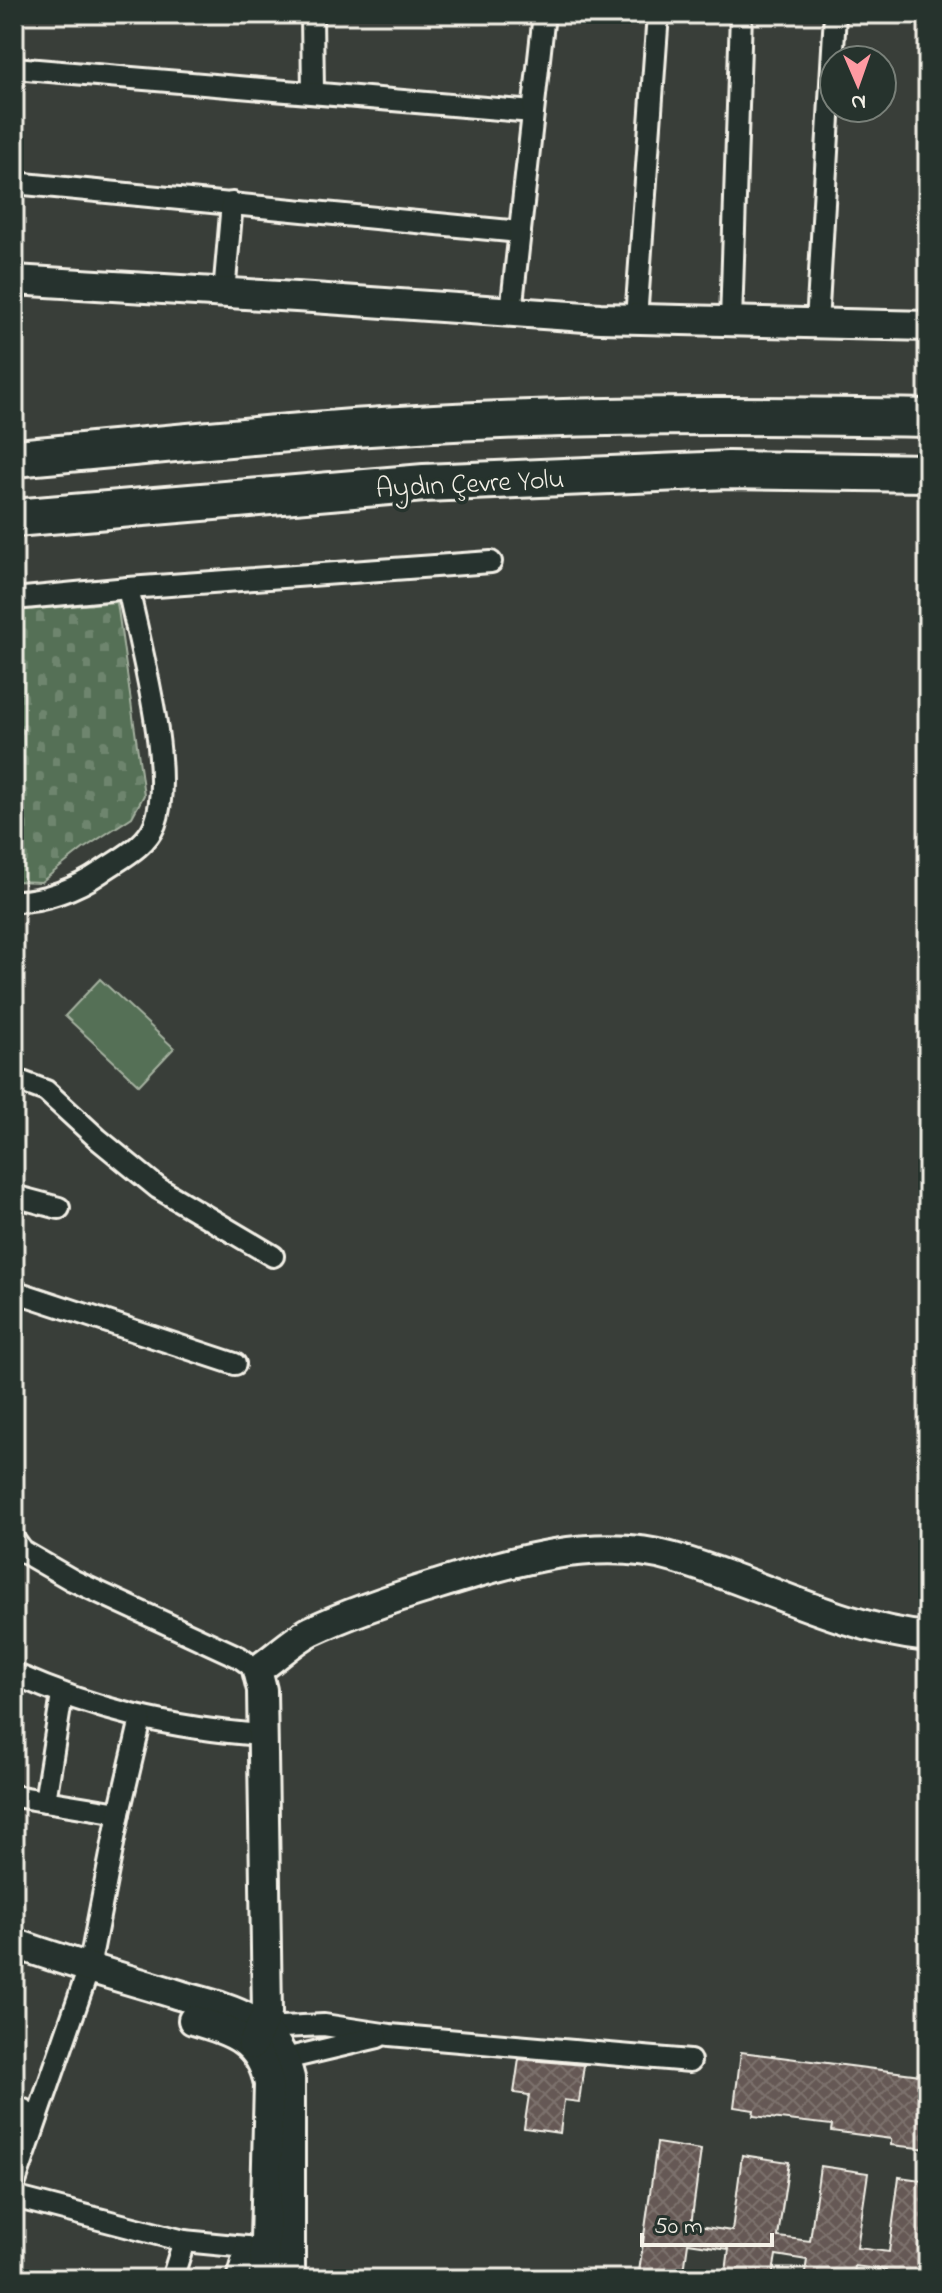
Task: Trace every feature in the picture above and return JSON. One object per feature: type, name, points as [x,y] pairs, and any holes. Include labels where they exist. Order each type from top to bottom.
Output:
[{"type":"highway","points":[[14,458],[400,425],[543,418],[712,414],[928,418]]},
{"type":"highway","name":"Aydın Çevre Yolu","points":[[14,518],[439,482],[728,470],[928,473]]},
{"type":"street","points":[[312,14],[313,93]]},
{"type":"street","points":[[511,312],[544,14]]},
{"type":"street","points":[[636,319],[658,14]]},
{"type":"street","points":[[731,321],[741,14]]},
{"type":"street","points":[[817,324],[835,14]]},
{"type":"street","points":[[14,68],[533,112]]},
{"type":"street","points":[[14,183],[520,232]]},
{"type":"street","points":[[224,293],[232,203]]},
{"type":"street","points":[[14,280],[636,319],[928,326]]},
{"type":"street","points":[[14,599],[491,562]]},
{"type":"street","points":[[14,901],[45,897],[90,880],[143,843],[155,826],[161,796],[158,737],[128,588]]},
{"type":"street","points":[[14,1079],[46,1091],[158,1188],[273,1256]]},
{"type":"street","points":[[14,1196],[59,1208]]},
{"type":"street","points":[[14,1291],[235,1364]]},
{"type":"street","points":[[14,1540],[22,1551],[72,1580],[239,1657],[257,1670],[262,1690],[267,2013],[256,2037],[269,2084],[258,2260],[237,2279]]},
{"type":"street","points":[[257,1670],[308,1633],[377,1603],[496,1567],[572,1551],[628,1550],[672,1557],[854,1623],[928,1637]]},
{"type":"street","points":[[14,1674],[62,1695],[141,1719],[201,1730],[261,1735]]},
{"type":"street","points":[[45,1801],[62,1695]]},
{"type":"street","points":[[14,2185],[86,1977],[141,1719]]},
{"type":"street","points":[[14,1796],[119,1813]]},
{"type":"street","points":[[14,1943],[86,1977],[223,2028],[256,2037],[285,2059],[290,2078],[290,2279]]},
{"type":"street","points":[[14,1964],[86,1977]]},
{"type":"street","points":[[256,2037],[324,2025],[390,2035],[690,2061]]},
{"type":"street","points":[[285,2059],[390,2035]]},
{"type":"street","points":[[14,2105],[37,2117]]},
{"type":"street","points":[[14,2197],[258,2260]]},
{"type":"street","points":[[172,2279],[184,2241]]},
{"type":"green space","points":[[117,602],[144,795],[132,817],[83,849],[41,882],[14,881],[14,611]]},
{"type":"green space","points":[[100,979],[174,1048],[139,1085],[65,1016]]},
{"type":"building","points":[[741,2052],[928,2076],[928,2149],[891,2145],[891,2139],[831,2131],[832,2125],[753,2116],[754,2110],[734,2107]]},
{"type":"building","points":[[519,2059],[584,2065],[579,2102],[564,2100],[560,2133],[524,2128],[529,2095],[514,2093]]},
{"type":"building","points":[[657,2143],[701,2150],[691,2225],[732,2231],[742,2155],[789,2162],[778,2237],[810,2241],[820,2166],[868,2173],[857,2248],[889,2252],[899,2177],[928,2181],[928,2279],[885,2279],[886,2270],[855,2266],[853,2279],[804,2279],[807,2260],[776,2255],[772,2279],[725,2279],[729,2249],[688,2243],[683,2279],[638,2279]]}]
